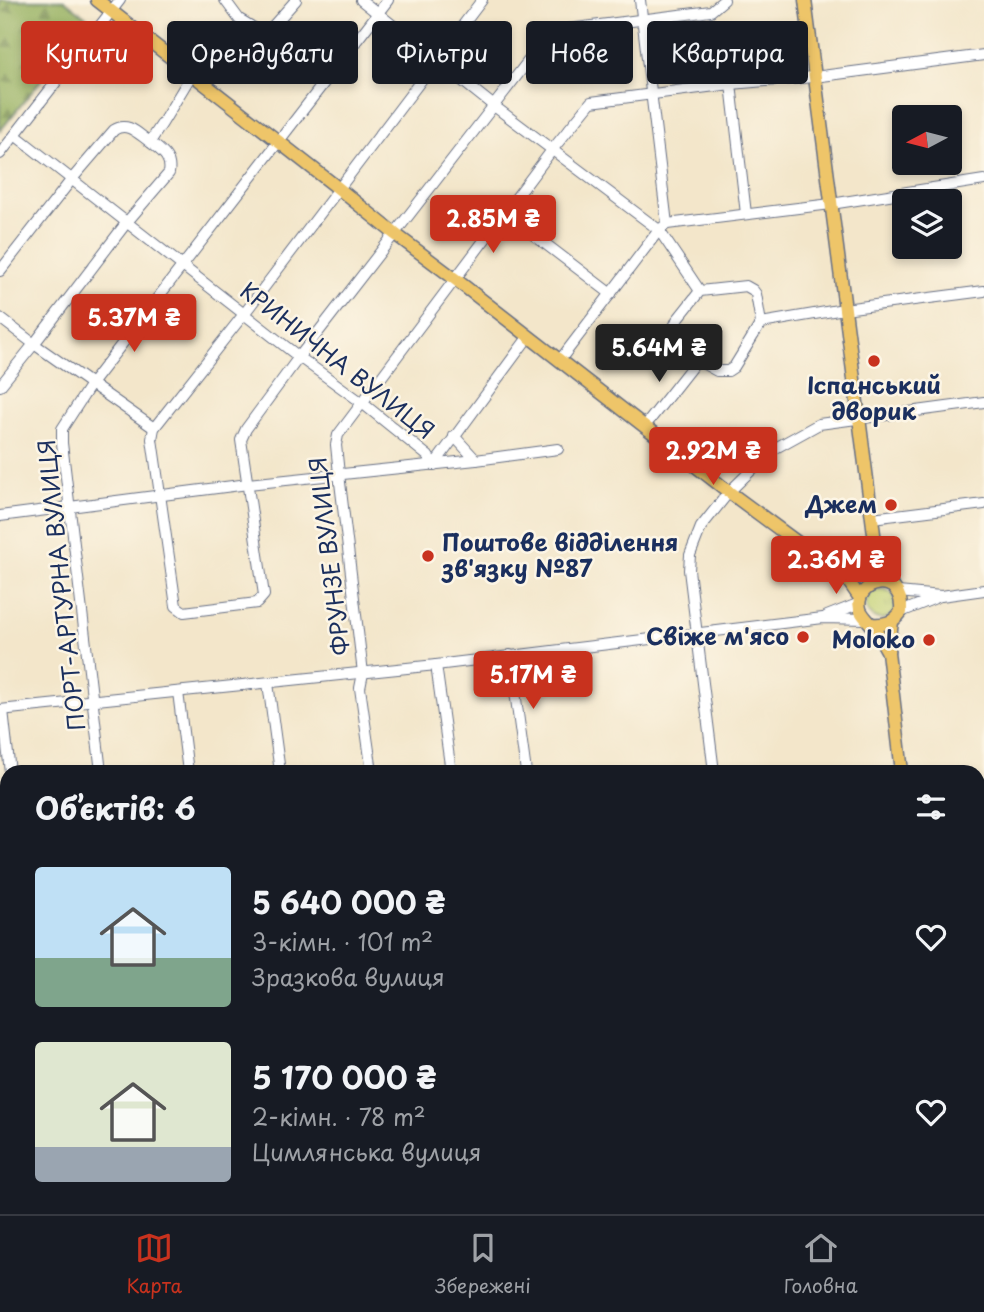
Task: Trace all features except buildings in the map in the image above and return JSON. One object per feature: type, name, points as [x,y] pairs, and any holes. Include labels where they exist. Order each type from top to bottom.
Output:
[{"type":"main road","points":[[97,0],[167,55]]},
{"type":"main road","points":[[804,0],[877,557],[870,585],[860,601]]},
{"type":"main road","points":[[205,84],[729,492],[847,579],[894,588]]},
{"type":"main road","points":[[869,621],[881,625],[892,622],[901,612],[902,602],[877,557]]},
{"type":"main road","points":[[847,579],[860,601],[861,612],[888,652]]},
{"type":"main road","points":[[892,622],[888,652],[901,765]]},
{"type":"street","points":[[0,155],[120,0]]},
{"type":"street","points":[[225,0],[239,19],[260,31],[272,27],[296,0]]},
{"type":"street","points":[[361,0],[388,21]]},
{"type":"street","name":"ПОРТ-АРТУРНА ВУЛИЦЯ","points":[[100,765],[62,429],[91,384],[388,0]]},
{"type":"street","points":[[466,21],[482,0]]},
{"type":"street","points":[[560,360],[663,227],[652,94],[640,0]]},
{"type":"street","points":[[418,84],[244,314],[153,428],[152,439],[176,606],[184,612],[257,603],[264,595],[241,440],[246,429],[542,42],[552,34],[568,29],[711,11],[724,0]]},
{"type":"street","name":"ФРУНЗЕ ВУЛИЦЯ","points":[[808,78],[984,55]]},
{"type":"street","points":[[150,142],[186,84]]},
{"type":"street","points":[[466,84],[552,150],[663,227],[700,291]]},
{"type":"street","points":[[731,84],[746,214]]},
{"type":"street","name":"ФРУНЗЕ ВУЛИЦЯ","points":[[371,765],[360,688],[363,673],[339,474],[336,445],[338,435],[591,102],[731,84]]},
{"type":"street","points":[[0,271],[117,128],[129,127],[166,154],[170,163],[169,173],[127,222],[0,386]]},
{"type":"street","name":"КРИНИЧНА ВУЛИЦЯ","points":[[15,135],[299,358],[361,402],[428,456],[434,465]]},
{"type":"street","points":[[663,227],[984,180]]},
{"type":"street","points":[[505,213],[611,294]]},
{"type":"street","points":[[749,287],[755,294],[761,323],[734,367],[724,372],[697,360],[677,344],[673,329],[700,291],[749,287]]},
{"type":"street","points":[[761,323],[984,291]]},
{"type":"street","points":[[0,318],[153,428]]},
{"type":"street","points":[[434,465],[529,337]]},
{"type":"street","points":[[645,426],[697,360]]},
{"type":"street","points":[[714,765],[689,570],[690,555],[701,527],[729,492],[772,450],[819,424],[984,402]]},
{"type":"street","points":[[454,436],[476,460]]},
{"type":"street","points":[[0,516],[248,484],[558,449]]},
{"type":"street","points":[[872,518],[984,504]]},
{"type":"street","points":[[894,588],[941,596]]},
{"type":"street","points":[[901,612],[941,596],[984,590]]},
{"type":"street","points":[[823,618],[860,601]]},
{"type":"street","points":[[9,765],[2,710],[436,665],[823,618],[869,621]]},
{"type":"street","points":[[510,655],[525,765]]},
{"type":"street","points":[[436,665],[450,765]]},
{"type":"street","points":[[268,683],[279,765]]},
{"type":"street","points":[[178,692],[187,765]]},
{"type":"green space","points":[[0,0],[64,0],[90,20],[21,21],[21,84],[38,84],[0,131]]},
{"type":"green space","points":[[881,589],[892,593],[896,604],[892,615],[881,619],[870,615],[866,604],[870,593]]},
{"type":"place","name":"Іспанський дворик","points":[[874,361]]},
{"type":"place","name":"Джем","points":[[891,505]]},
{"type":"place","name":"Поштове відділення зв'язку №87","points":[[428,556]]},
{"type":"place","name":"Свіже м'ясо","points":[[803,637]]},
{"type":"place","name":"Moloko","points":[[929,640]]}]
